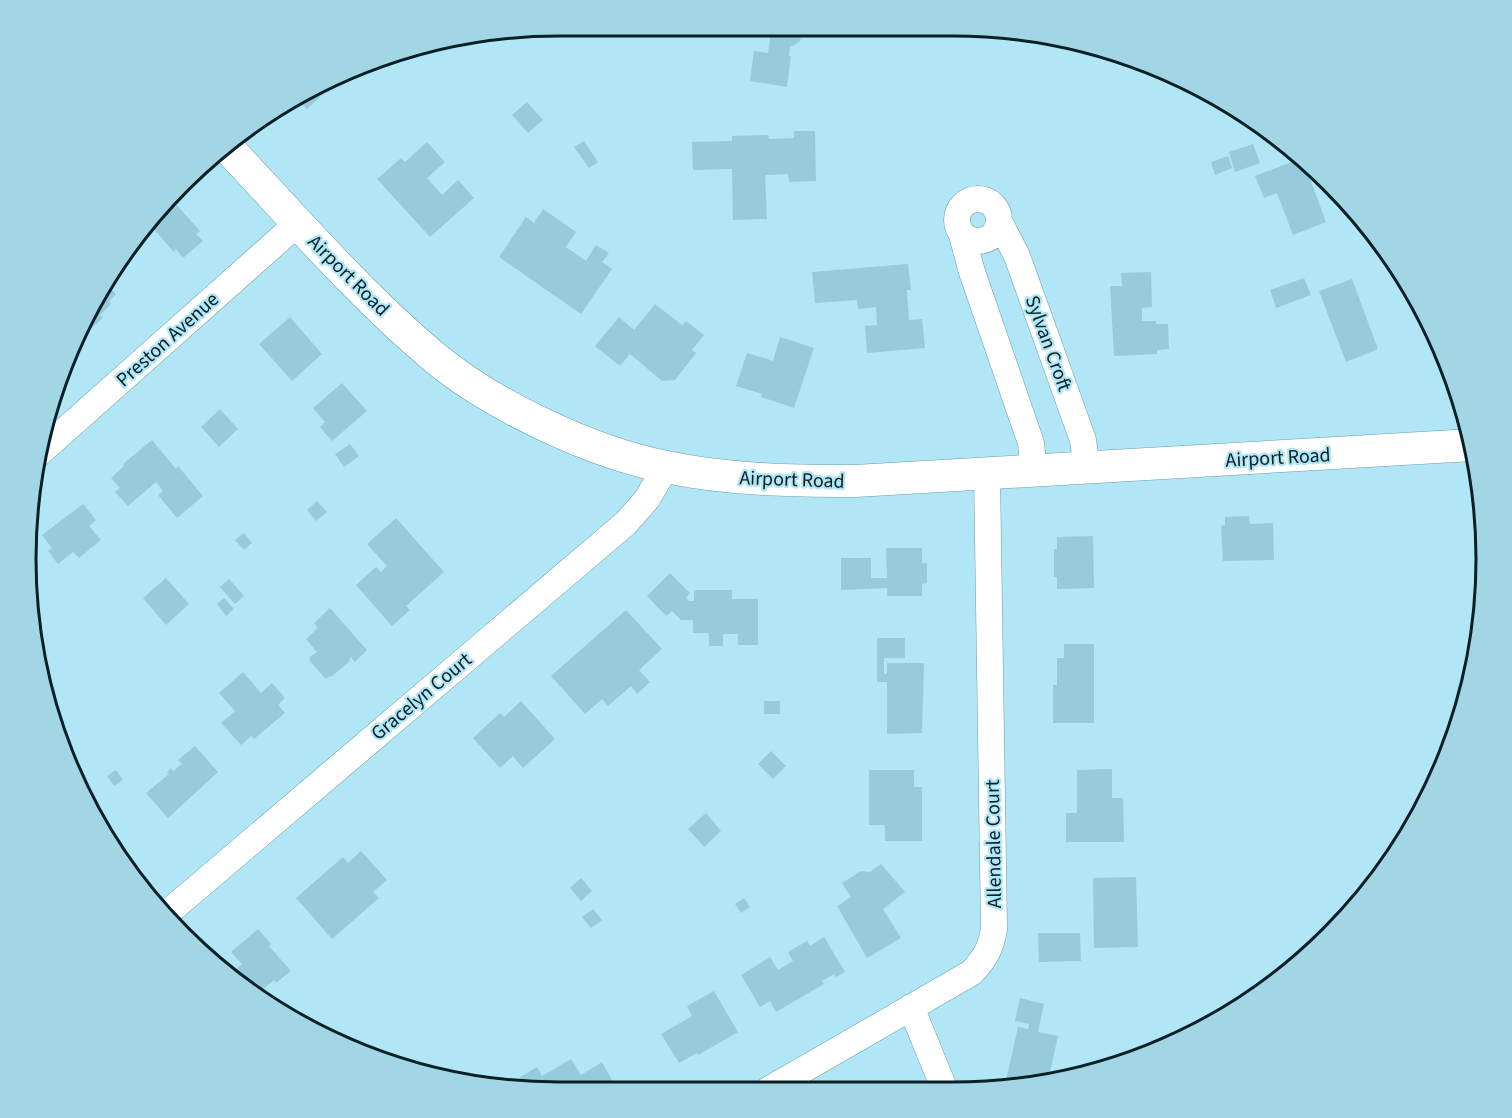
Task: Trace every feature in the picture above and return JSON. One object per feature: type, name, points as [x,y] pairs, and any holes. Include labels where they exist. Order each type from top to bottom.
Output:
[{"type":"street","name":"Airport Road","points":[[231,152],[349,276],[435,358],[512,408],[571,437],[632,459],[666,468],[773,481],[855,482],[1463,446]]},
{"type":"street","name":"Sylvan Croft","points":[[1034,472],[1031,443],[972,272],[962,234],[958,228],[959,212],[970,200],[978,199],[993,206],[1017,256],[1083,440],[1087,468]]},
{"type":"street","points":[[962,234],[969,239],[985,240],[997,229],[999,220]]},
{"type":"street","name":"Preston Avenue","points":[[49,444],[298,223]]},
{"type":"street","name":"Gracelyn Court","points":[[171,910],[626,523],[647,499],[666,468]]},
{"type":"street","name":"Allendale Court","points":[[782,1082],[971,973],[984,960],[991,946],[994,929],[987,474]]},
{"type":"street","points":[[911,1007],[942,1082]]},
{"type":"building","points":[[768,36],[799,36],[801,40],[790,46],[787,87],[750,81],[754,51],[768,53]]},
{"type":"building","points":[[327,91],[307,109],[302,103]]},
{"type":"building","points":[[527,102],[543,120],[528,133],[512,115]]},
{"type":"building","points":[[794,131],[815,131],[816,181],[789,182],[788,174],[765,175],[767,219],[733,220],[732,169],[693,170],[692,142],[732,141],[732,136],[768,135],[769,139],[794,138]]},
{"type":"building","points":[[584,141],[598,162],[589,168],[574,147]]},
{"type":"building","points":[[427,142],[445,162],[427,178],[442,195],[458,180],[474,198],[430,237],[377,179],[401,158],[405,162]]},
{"type":"building","points":[[1253,144],[1260,163],[1235,172],[1229,152]]},
{"type":"building","points":[[1228,156],[1232,168],[1215,175],[1211,162]]},
{"type":"building","points":[[1293,162],[1309,176],[1326,222],[1293,235],[1277,193],[1264,198],[1255,176]]},
{"type":"building","points":[[176,204],[200,231],[196,234],[203,241],[183,258],[176,249],[174,252],[154,229]]},
{"type":"building","points":[[543,209],[576,232],[566,247],[586,261],[596,245],[609,253],[602,262],[612,269],[581,314],[499,257],[526,217],[534,223]]},
{"type":"building","points":[[908,264],[911,290],[907,290],[909,320],[922,319],[925,348],[867,353],[865,326],[877,325],[876,307],[858,309],[857,300],[815,303],[812,272]]},
{"type":"building","points":[[1151,272],[1152,307],[1142,308],[1142,321],[1168,324],[1169,349],[1157,350],[1157,354],[1114,356],[1110,286],[1122,286],[1121,273]]},
{"type":"building","points":[[1304,278],[1311,295],[1276,308],[1270,290]]},
{"type":"building","points":[[1352,279],[1378,349],[1346,362],[1319,291]]},
{"type":"building","points":[[111,289],[116,294],[109,301],[111,304],[100,315],[103,318],[89,330]]},
{"type":"building","points":[[655,304],[682,325],[686,321],[704,335],[692,350],[696,353],[675,380],[662,381],[630,354],[620,366],[595,346],[619,317],[634,330]]},
{"type":"building","points":[[290,317],[322,354],[292,381],[259,344]]},
{"type":"building","points":[[780,337],[814,348],[794,408],[736,386],[747,353],[773,361]]},
{"type":"building","points":[[342,383],[367,411],[332,441],[320,427],[325,422],[313,408]]},
{"type":"building","points":[[220,409],[238,429],[219,447],[201,427]]},
{"type":"building","points":[[152,440],[203,496],[177,518],[158,495],[163,491],[156,482],[128,506],[115,492],[120,488],[111,478],[124,466],[123,464]]},
{"type":"building","points":[[350,444],[359,456],[344,467],[335,454]]},
{"type":"building","points":[[317,501],[327,512],[316,521],[307,510]]},
{"type":"building","points":[[83,504],[96,520],[89,526],[101,540],[79,558],[73,552],[58,564],[48,551],[52,548],[42,535]]},
{"type":"building","points":[[1249,516],[1250,524],[1273,523],[1274,560],[1223,561],[1221,526],[1225,525],[1225,517]]},
{"type":"building","points":[[396,518],[444,572],[406,606],[410,610],[392,626],[356,585],[376,567],[381,572],[387,566],[367,544]]},
{"type":"building","points":[[244,533],[252,543],[244,550],[235,540]]},
{"type":"building","points":[[1093,536],[1094,588],[1057,589],[1057,577],[1054,577],[1054,549],[1057,549],[1057,537]]},
{"type":"building","points":[[886,548],[922,548],[922,563],[927,563],[927,583],[922,584],[922,596],[887,596],[887,588],[841,590],[841,558],[871,558],[871,578],[887,578]]},
{"type":"building","points":[[670,573],[690,593],[686,598],[689,601],[694,601],[694,590],[732,590],[732,599],[758,599],[758,645],[738,645],[738,634],[723,634],[723,646],[709,646],[709,633],[693,633],[693,620],[681,620],[672,611],[666,616],[647,596]]},
{"type":"building","points":[[166,578],[189,604],[166,625],[143,598]]},
{"type":"building","points":[[229,579],[244,596],[235,604],[220,587]]},
{"type":"building","points":[[224,598],[234,609],[226,616],[217,604]]},
{"type":"building","points":[[330,608],[367,650],[355,662],[351,657],[350,661],[326,679],[309,660],[317,652],[306,639],[318,628],[314,623]]},
{"type":"building","points":[[626,610],[662,649],[639,670],[650,682],[637,694],[631,686],[608,706],[602,699],[585,714],[551,676]]},
{"type":"building","points":[[877,638],[905,638],[905,658],[884,658],[884,674],[887,674],[887,663],[924,663],[922,733],[887,734],[887,682],[877,682]]},
{"type":"building","points":[[1064,644],[1094,644],[1094,723],[1053,723],[1053,685],[1057,685],[1057,658],[1064,658]]},
{"type":"building","points":[[243,672],[261,693],[272,683],[285,698],[278,705],[285,713],[254,739],[251,736],[241,745],[221,723],[235,711],[219,693]]},
{"type":"building","points":[[521,701],[555,739],[523,768],[513,756],[500,768],[473,738],[500,713],[504,717]]},
{"type":"building","points":[[764,701],[780,701],[780,714],[764,714]]},
{"type":"building","points":[[195,746],[218,772],[168,818],[146,793],[169,774],[167,772],[171,768],[173,771],[182,764],[178,760]]},
{"type":"building","points":[[771,751],[786,766],[773,779],[758,764]]},
{"type":"building","points":[[1112,769],[1112,798],[1123,798],[1124,842],[1066,842],[1066,813],[1077,813],[1077,770]]},
{"type":"building","points":[[116,770],[123,780],[114,786],[107,776]]},
{"type":"building","points":[[869,770],[914,770],[914,787],[922,787],[922,841],[885,841],[885,825],[869,825]]},
{"type":"building","points":[[706,813],[721,831],[704,847],[688,829]]},
{"type":"building","points":[[361,851],[387,880],[373,892],[379,898],[332,939],[296,898],[343,857],[348,863]]},
{"type":"building","points":[[881,864],[905,892],[883,909],[901,938],[867,958],[837,906],[851,897],[842,883],[861,871],[870,872]]},
{"type":"building","points":[[1136,877],[1138,947],[1094,948],[1093,878]]},
{"type":"building","points":[[581,878],[592,891],[581,901],[570,888]]},
{"type":"building","points":[[744,898],[750,907],[741,913],[735,904]]},
{"type":"building","points":[[593,909],[602,920],[591,928],[582,917]]},
{"type":"building","points":[[258,929],[271,944],[269,946],[291,971],[276,983],[274,980],[262,990],[236,970],[242,964],[231,952]]},
{"type":"building","points":[[1038,933],[1080,933],[1081,961],[1039,962]]},
{"type":"building","points":[[824,937],[845,972],[836,977],[834,974],[822,981],[824,984],[776,1012],[770,1001],[760,1007],[741,975],[770,957],[778,970],[793,961],[788,952],[807,941],[810,946]]},
{"type":"building","points":[[714,991],[738,1032],[679,1063],[661,1034],[692,1016],[687,1006]]},
{"type":"building","points":[[1020,998],[1044,1004],[1038,1032],[1058,1036],[1050,1073],[1006,1079],[1018,1027],[1028,1029],[1029,1024],[1015,1021]]},
{"type":"building","points":[[571,1059],[581,1075],[602,1062],[613,1082],[525,1081],[520,1077],[537,1067],[542,1076]]}]
